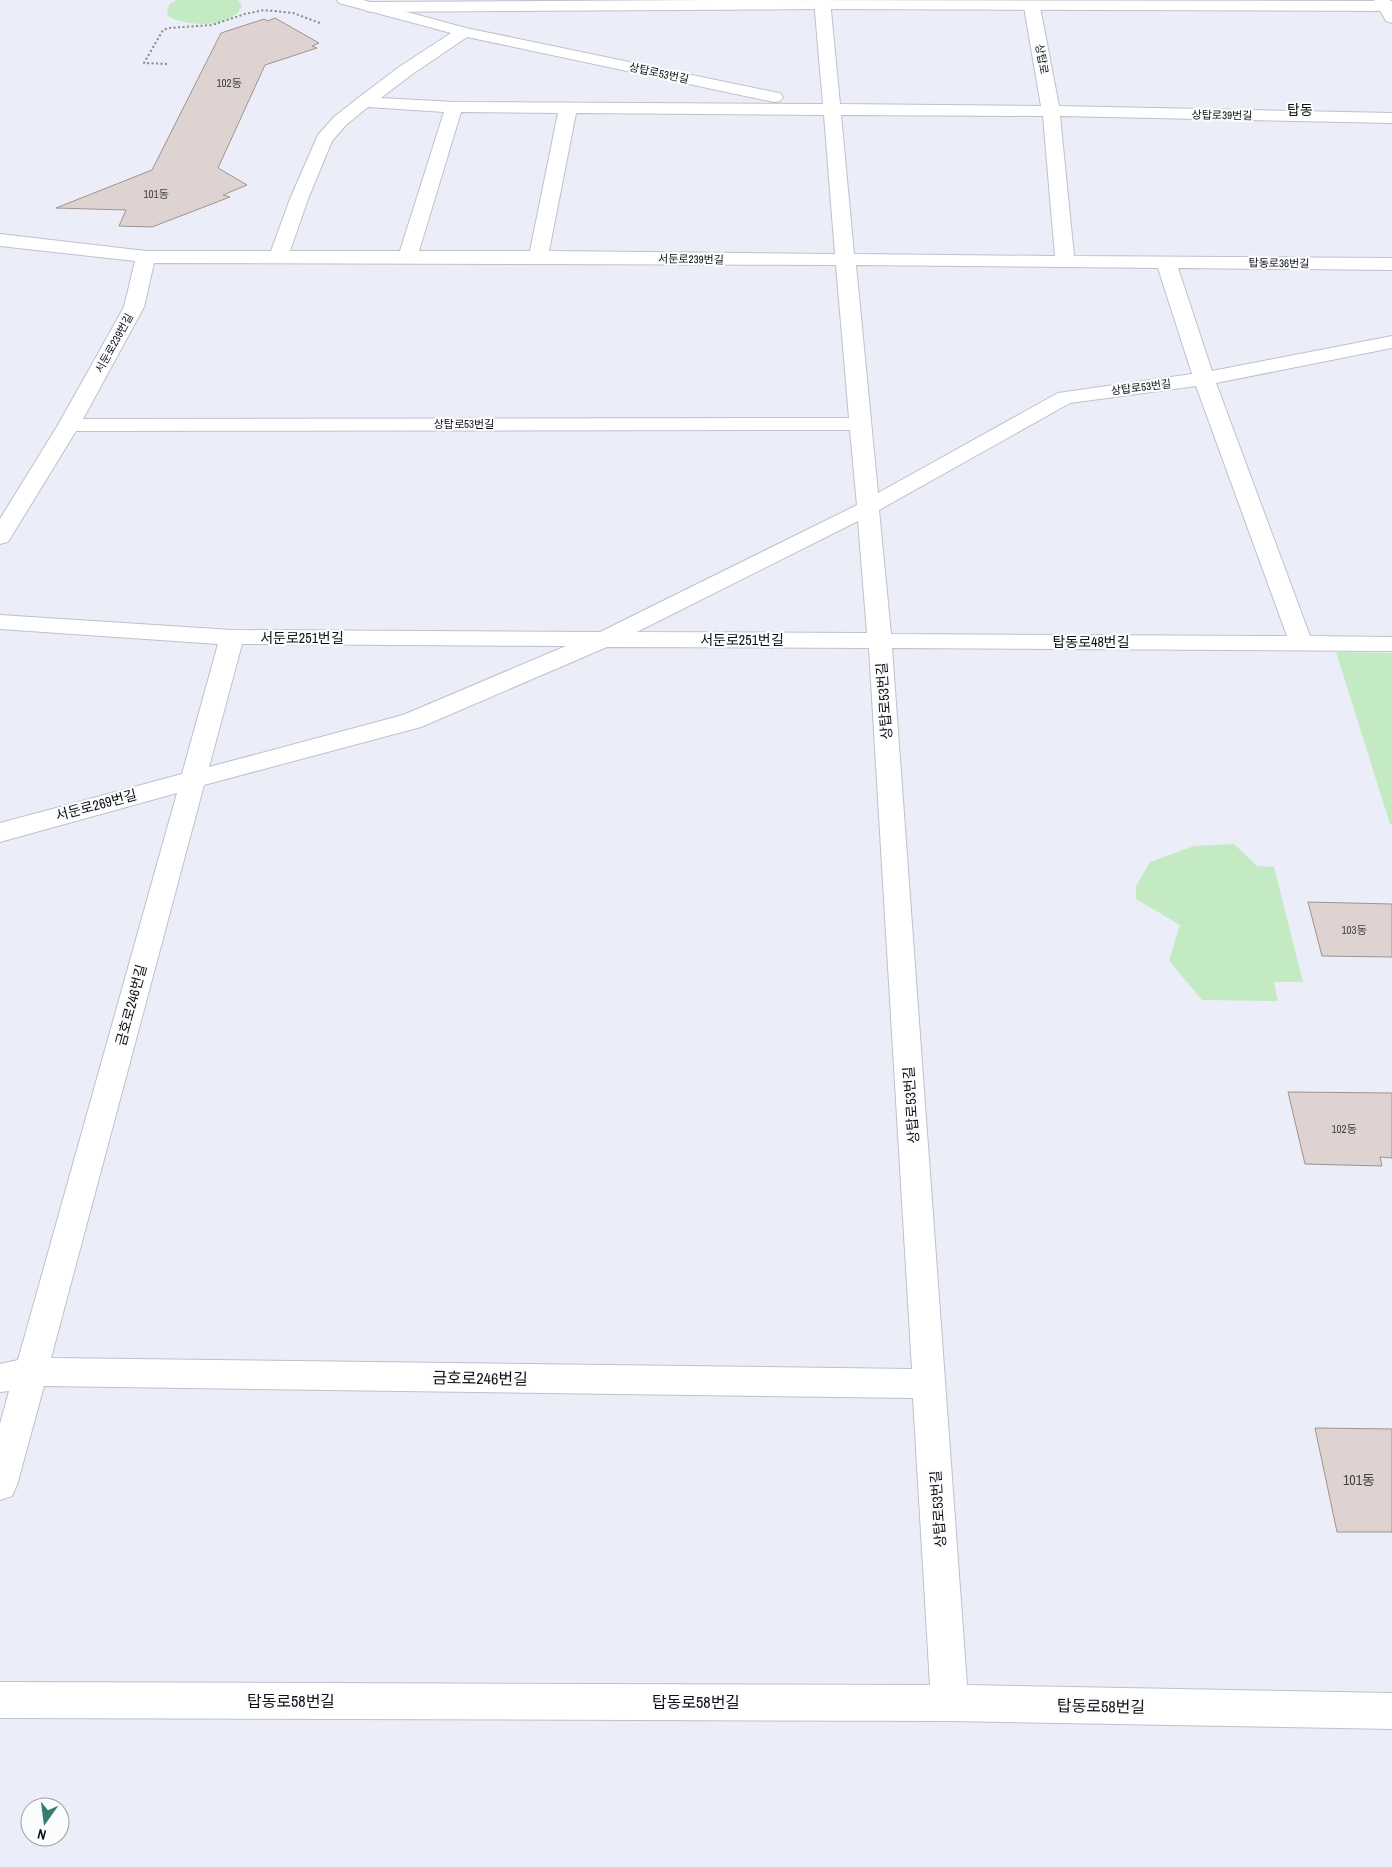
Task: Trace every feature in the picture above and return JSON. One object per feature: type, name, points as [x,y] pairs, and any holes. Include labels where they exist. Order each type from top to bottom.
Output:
[{"type":"street","points":[[344,0],[371,7],[822,2],[1032,7],[1388,8]]},
{"type":"street","name":"상탑로53번길","points":[[822,2],[880,641],[950,1703]]},
{"type":"street","name":"상탑로53번길","points":[[371,7],[464,32],[831,109]]},
{"type":"street","name":"상탑로","points":[[1032,7],[1051,111]]},
{"type":"street","points":[[279,256],[320,146],[340,120],[405,71],[464,32]]},
{"type":"street","name":"상탑로53번길","points":[[364,102],[454,107],[1051,111]]},
{"type":"street","points":[[408,257],[454,107]]},
{"type":"street","points":[[538,257],[568,108]]},
{"type":"street","points":[[1051,111],[1065,260]]},
{"type":"street","name":"상탑로39번길","points":[[1051,111],[1392,118]]},
{"type":"street","name":"서둔로239번길","points":[[0,240],[146,257],[538,257],[844,260]]},
{"type":"street","name":"서둔로239번길","points":[[69,425],[134,307],[146,257]]},
{"type":"street","name":"탑동로36번길","points":[[844,260],[1065,260],[1392,264]]},
{"type":"street","points":[[1166,262],[1204,379],[1302,643]]},
{"type":"street","points":[[1204,379],[1392,342]]},
{"type":"street","name":"상탑로53번길","points":[[604,639],[867,508],[1065,397],[1204,379]]},
{"type":"street","name":"상탑로53번길","points":[[69,425],[859,424]]},
{"type":"street","points":[[0,537],[69,425]]},
{"type":"street","name":"서둔로251번길","points":[[0,622],[232,637],[880,641]]},
{"type":"street","name":"금호로246번길","points":[[0,1485],[16,1375],[193,779],[232,637]]},
{"type":"street","name":"서둔로251번길","points":[[193,779],[412,721],[604,639]]},
{"type":"street","name":"탑동로48번길","points":[[880,641],[1392,644]]},
{"type":"street","name":"서둔로269번길","points":[[3,830],[193,779]]},
{"type":"street","name":"금호로246번길","points":[[16,1375],[929,1384]]},
{"type":"street","name":"탑동로58번길","points":[[0,1700],[950,1703],[1392,1711]]},
{"type":"path","points":[[167,64],[144,63],[163,30],[168,28],[211,25],[250,12],[277,10],[301,14],[322,24]]},
{"type":"green space","points":[[177,0],[238,0],[242,6],[229,19],[208,24],[197,24],[176,20],[168,16],[167,10],[170,4]]},
{"type":"green space","points":[[1336,652],[1392,653],[1392,824],[1390,824]]},
{"type":"green space","points":[[1234,844],[1257,866],[1274,867],[1303,982],[1274,982],[1278,1001],[1202,1000],[1169,961],[1180,925],[1136,899],[1136,886],[1150,862],[1194,846]]},
{"type":"building","points":[[275,18],[319,43],[312,46],[317,48],[265,65],[218,168],[247,185],[223,195],[230,197],[152,227],[119,226],[126,210],[56,208],[152,170],[221,33],[264,19],[268,21]]},
{"type":"building","points":[[1308,902],[1392,904],[1392,957],[1322,956]]},
{"type":"building","points":[[1288,1092],[1392,1093],[1392,1158],[1380,1157],[1382,1166],[1305,1164]]},
{"type":"building","points":[[1315,1428],[1392,1429],[1392,1532],[1337,1532]]},
{"type":"district","name":"탑동","points":[[1300,110]]}]
